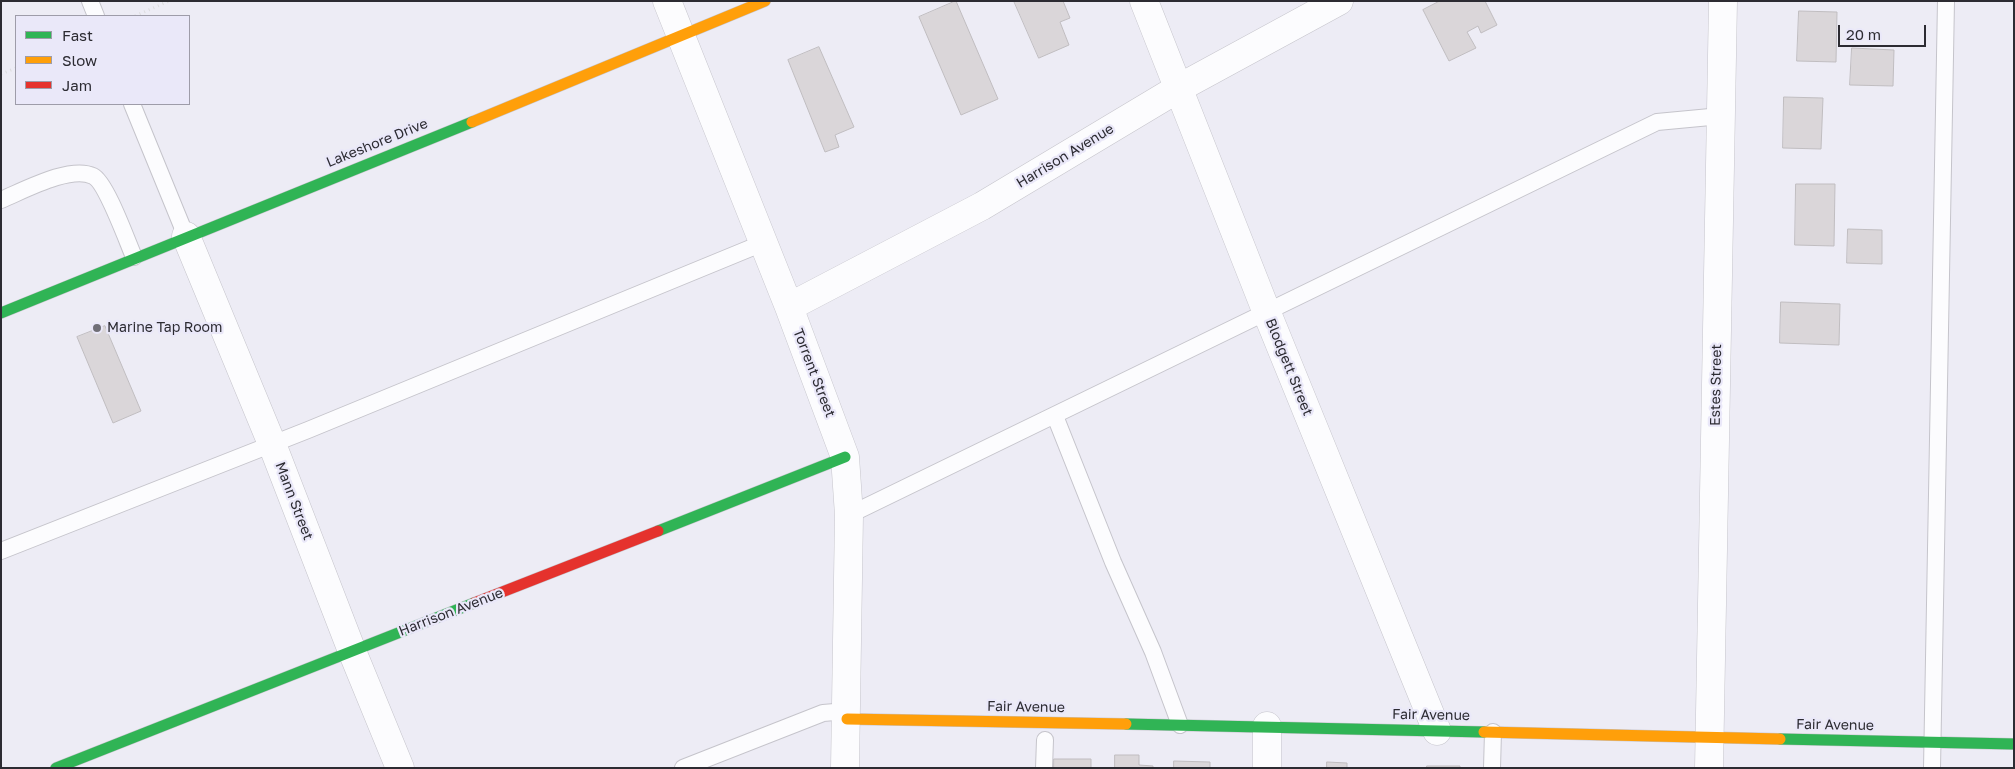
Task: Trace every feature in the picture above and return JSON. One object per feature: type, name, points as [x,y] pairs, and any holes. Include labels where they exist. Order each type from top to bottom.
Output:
[{"type":"street","name":"Torrent Street","points":[[667,1],[789,307],[845,457],[849,516],[845,768]]},
{"type":"street","name":"Lakeshore Drive","points":[[1,312],[765,1]]},
{"type":"street","name":"Blodgett Street","points":[[1144,1],[1437,731]]},
{"type":"street","name":"Harrison Avenue","points":[[789,307],[982,206],[1179,88],[1339,1]]},
{"type":"street","name":"Estes Street","points":[[1709,768],[1723,1]]},
{"type":"street","name":"Mann Street","points":[[186,236],[272,444],[352,651],[400,768]]},
{"type":"street","name":"Harrison Avenue","points":[[56,768],[845,457]]},
{"type":"street","name":"Fair Avenue","points":[[846,715],[1180,725],[2014,744]]},
{"type":"street","points":[[1267,768],[1268,726]]},
{"type":"lane","points":[[90,1],[96,15]]},
{"type":"lane","points":[[1932,768],[1946,1]]},
{"type":"lane","points":[[132,105],[186,236]]},
{"type":"lane","points":[[849,516],[1657,122],[1721,116]]},
{"type":"lane","points":[[1,200],[64,175],[78,173],[93,176],[103,185],[134,257]]},
{"type":"lane","points":[[1,551],[272,444],[763,243]]},
{"type":"lane","points":[[1055,416],[1113,562],[1153,652],[1180,725]]},
{"type":"lane","points":[[683,768],[823,712],[846,715]]},
{"type":"lane","points":[[1492,768],[1493,732]]},
{"type":"lane","points":[[1044,768],[1045,740]]},
{"type":"path","points":[[137,15],[169,1]]},
{"type":"path","points":[[1,74],[15,68]]},
{"type":"building","points":[[956,1],[998,99],[961,115],[919,17]]},
{"type":"building","points":[[1014,1],[1063,1],[1070,18],[1060,22],[1069,45],[1039,58]]},
{"type":"building","points":[[1440,1],[1485,1],[1497,25],[1481,33],[1478,26],[1467,32],[1476,48],[1449,61],[1423,10]]},
{"type":"building","points":[[1799,11],[1837,12],[1836,62],[1797,61]]},
{"type":"building","points":[[819,47],[854,127],[835,135],[839,147],[825,152],[788,60]]},
{"type":"building","points":[[1852,48],[1894,50],[1893,86],[1850,85]]},
{"type":"building","points":[[1784,97],[1823,98],[1821,149],[1783,148]]},
{"type":"building","points":[[1796,184],[1835,184],[1834,246],[1795,245]]},
{"type":"building","points":[[1848,229],[1882,230],[1882,264],[1847,263]]},
{"type":"building","points":[[1781,302],[1840,304],[1839,345],[1780,343]]},
{"type":"building","points":[[105,326],[141,411],[113,423],[77,337]]},
{"type":"building","points":[[1115,755],[1139,755],[1139,765],[1153,766],[1153,768],[1115,768]]},
{"type":"building","points":[[1054,759],[1091,759],[1091,768],[1054,768]]},
{"type":"building","points":[[1174,761],[1210,762],[1210,768],[1174,768]]},
{"type":"building","points":[[1327,762],[1347,763],[1347,768],[1327,768]]},
{"type":"building","points":[[1427,766],[1460,766],[1460,768],[1427,768]]},
{"type":"traffic: fast","points":[[1,313],[472,122]]},
{"type":"traffic: fast","points":[[658,531],[845,457]]},
{"type":"traffic: fast","points":[[56,768],[474,603]]},
{"type":"traffic: fast","points":[[1126,724],[1484,732]]},
{"type":"traffic: fast","points":[[1780,739],[2014,744]]},
{"type":"traffic: slow","points":[[472,122],[765,1]]},
{"type":"traffic: slow","points":[[847,719],[1126,724]]},
{"type":"traffic: slow","points":[[1484,732],[1780,739]]},
{"type":"traffic: jam","points":[[474,603],[658,531]]},
{"type":"place","name":"Marine Tap Room","points":[[97,328]]}]
